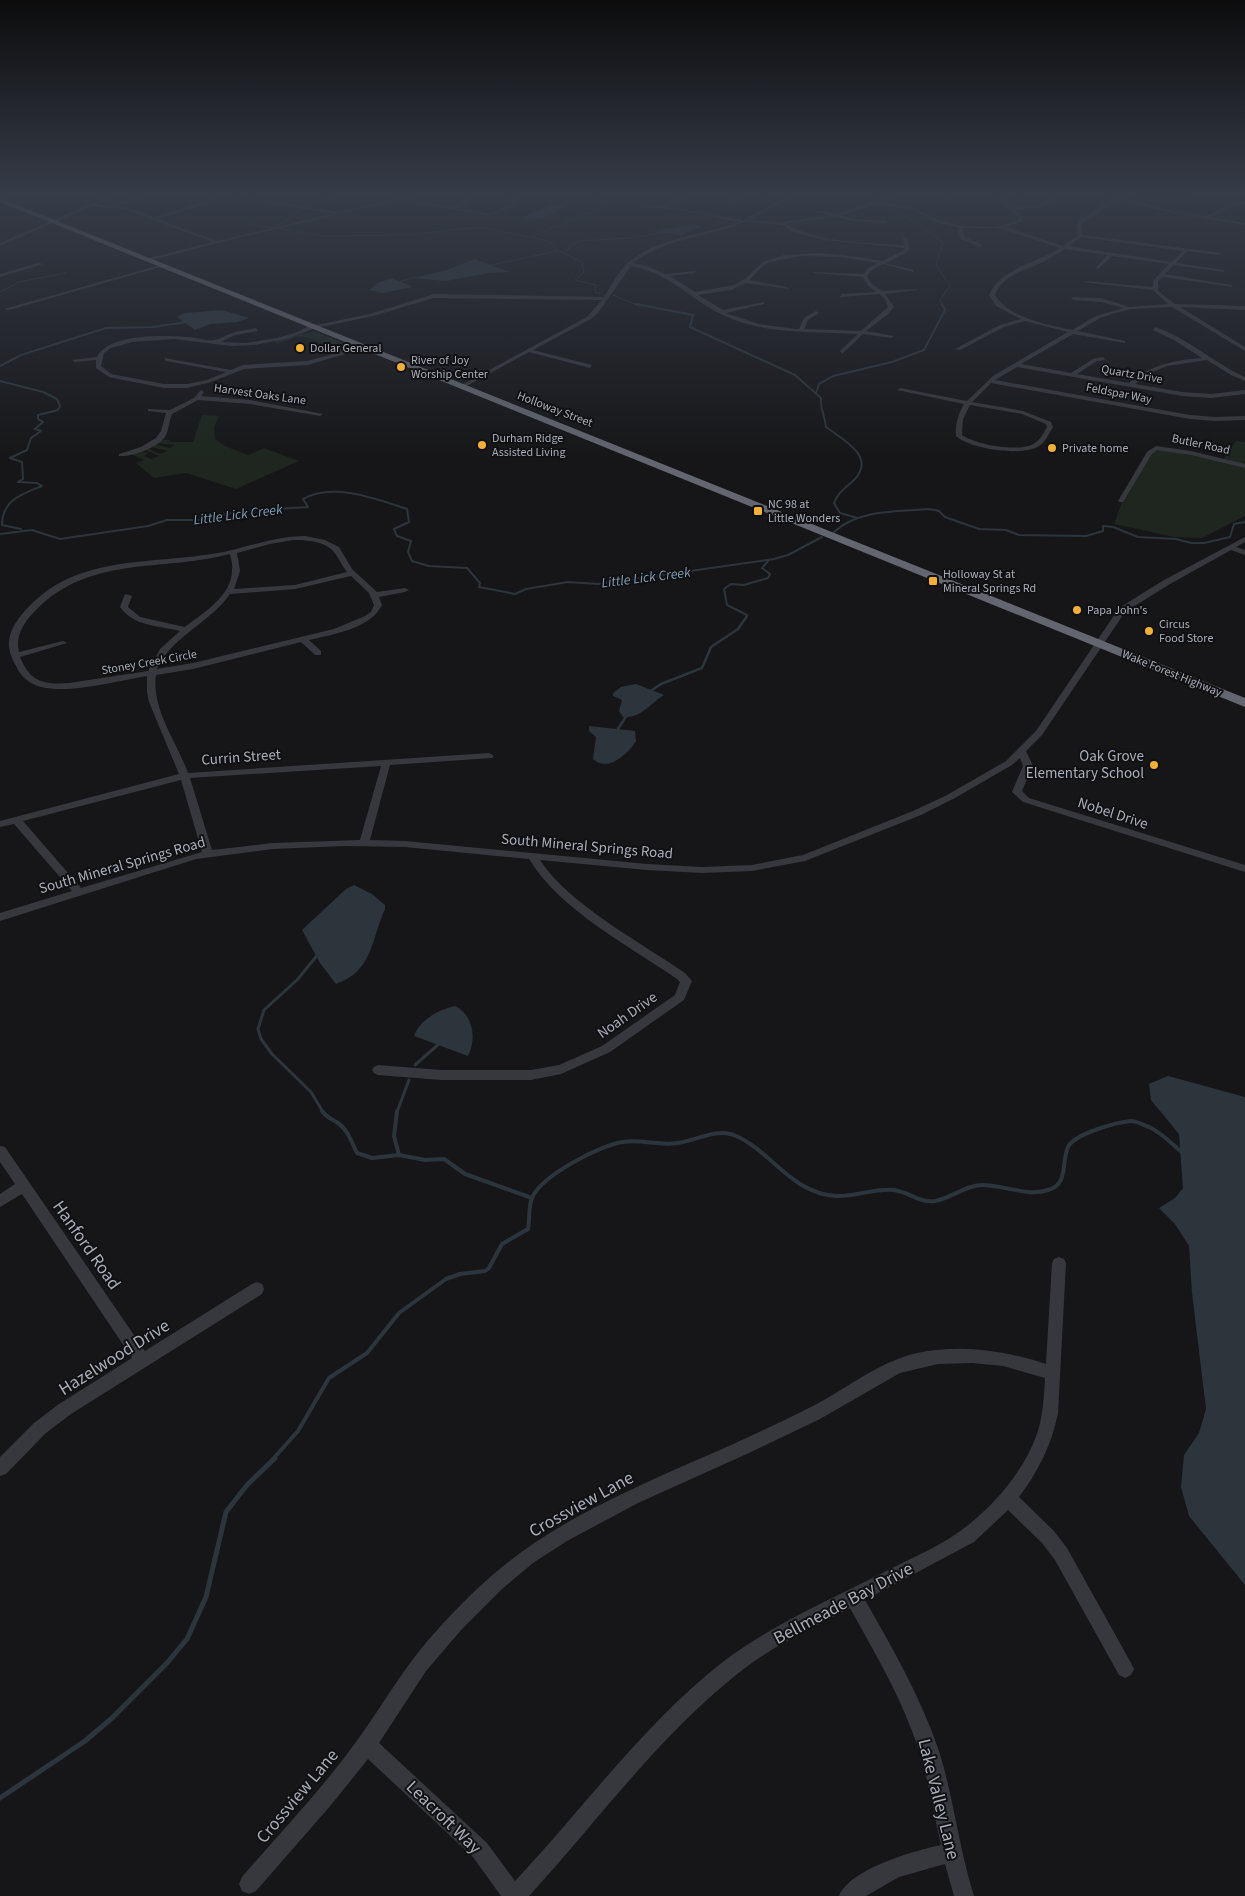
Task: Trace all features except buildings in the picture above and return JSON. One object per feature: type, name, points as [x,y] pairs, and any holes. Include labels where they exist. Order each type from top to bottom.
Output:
[{"type":"highway","name":"Holloway Street","points":[[206,283],[1099,644]]},
{"type":"highway","name":"Wake Forest Highway","points":[[1099,644],[1245,703]]},
{"type":"street","points":[[7,308],[97,283]]},
{"type":"street","points":[[462,387],[590,318],[599,310],[616,283]]},
{"type":"street","points":[[679,283],[722,312],[757,325],[801,330],[864,332],[891,336]]},
{"type":"street","points":[[693,294],[728,288],[739,283]]},
{"type":"street","points":[[760,283],[787,288]]},
{"type":"street","points":[[842,352],[891,307],[890,301],[869,283]]},
{"type":"street","points":[[1000,283],[993,290],[992,298],[1007,312],[1025,319],[1124,342]]},
{"type":"street","points":[[1102,283],[1154,288]]},
{"type":"street","points":[[1155,283],[1154,288],[1160,297],[1245,349]]},
{"type":"street","points":[[1215,283],[1231,286]]},
{"type":"street","points":[[842,296],[916,290]]},
{"type":"street","points":[[364,348],[307,363],[256,365],[229,371],[198,384],[164,386],[109,375],[102,372],[98,367],[101,353],[110,346],[137,340],[184,338],[214,343],[246,345],[279,338],[314,327],[371,315],[439,295],[605,299]]},
{"type":"street","points":[[1073,298],[1110,302],[1129,308]]},
{"type":"street","points":[[722,312],[762,303]]},
{"type":"street","points":[[900,390],[968,403],[1039,417],[1049,423],[1050,427],[1038,445],[1032,447],[1011,448],[972,444],[960,438],[958,434],[960,414],[968,403],[990,380],[1104,314],[1129,308],[1245,308]]},
{"type":"street","points":[[801,330],[806,319],[816,313]]},
{"type":"street","points":[[958,349],[1002,326],[1025,319]]},
{"type":"street","points":[[1155,329],[1166,333],[1206,359],[1245,379]]},
{"type":"street","points":[[214,343],[234,334],[256,330]]},
{"type":"street","points":[[530,351],[590,366]]},
{"type":"street","points":[[75,360],[100,358]]},
{"type":"street","points":[[166,359],[229,371]]},
{"type":"street","points":[[1072,375],[1095,360],[1103,359]]},
{"type":"street","points":[[1130,385],[1158,367],[1178,362],[1206,359]]},
{"type":"street","name":"Quartz Drive","points":[[1016,365],[1192,395],[1245,392]]},
{"type":"street","name":"Feldspar Way","points":[[990,380],[1190,417],[1215,419],[1245,418]]},
{"type":"street","points":[[121,455],[150,445],[162,436],[166,420],[171,412],[198,398],[201,392],[198,384]]},
{"type":"street","name":"Harvest Oaks Lane","points":[[198,398],[250,402],[320,414]]},
{"type":"street","points":[[150,410],[171,412]]},
{"type":"street","name":"Butler Road","points":[[1121,501],[1149,453],[1156,448],[1183,451],[1245,466]]},
{"type":"street","name":"Stoney Creek Circle","points":[[299,538],[312,539],[336,549],[352,573],[375,595],[378,605],[374,613],[368,618],[343,629],[213,662],[90,684],[49,687],[37,684],[27,676],[16,655],[12,639],[23,620],[42,598],[76,578],[125,564],[204,557],[233,552],[268,540],[299,538]]},
{"type":"street","name":"South Mineral Springs Road","points":[[0,917],[208,854],[273,846],[364,843],[405,844],[533,857],[702,870],[738,869],[781,863],[828,850],[917,813],[993,773],[1022,752],[1055,711],[1126,606],[1201,562],[1245,539]]},
{"type":"street","points":[[1230,547],[1245,553]]},
{"type":"street","points":[[208,854],[184,776],[153,698],[150,680],[163,651],[230,592],[236,565],[233,552]]},
{"type":"street","points":[[1188,558],[1201,562]]},
{"type":"street","points":[[230,592],[274,592],[352,573]]},
{"type":"street","points":[[375,595],[405,590]]},
{"type":"street","points":[[128,596],[124,607],[131,616],[186,630]]},
{"type":"street","points":[[304,640],[318,653]]},
{"type":"street","points":[[16,655],[63,643]]},
{"type":"street","name":"Nobel Drive","points":[[1022,752],[1028,766],[1017,792],[1026,800],[1245,869]]},
{"type":"street","name":"Currin Street","points":[[0,824],[184,776],[489,756]]},
{"type":"street","points":[[364,843],[386,764]]},
{"type":"street","points":[[16,820],[79,892]]},
{"type":"street","name":"Noah Drive","points":[[378,1070],[441,1075],[531,1075],[561,1069],[606,1049],[680,997],[686,981],[681,976],[577,902],[550,880],[536,864],[533,857]]},
{"type":"street","name":"Hanford Road","points":[[0,1151],[142,1361]]},
{"type":"street","points":[[0,1201],[24,1186]]},
{"type":"street","name":"Bellmeade Bay Drive","points":[[514,1896],[550,1859],[665,1727],[699,1694],[732,1667],[768,1642],[968,1536],[990,1518],[1008,1499],[1023,1479],[1042,1443],[1052,1407],[1059,1263]]},
{"type":"street","name":"Hazelwood Drive","points":[[0,1468],[51,1419],[257,1289]]},
{"type":"street","name":"Crossview Lane","points":[[249,1884],[366,1745],[419,1666],[467,1611],[498,1581],[544,1545],[628,1499],[766,1437],[832,1404],[888,1370],[905,1364],[969,1354],[1001,1358],[1053,1373]]},
{"type":"street","points":[[1008,1499],[1048,1537],[1061,1554],[1124,1669]]},
{"type":"street","name":"Lake Valley Lane","points":[[854,1597],[918,1720],[930,1753],[952,1854],[964,1896]]},
{"type":"street","name":"Leacroft Way","points":[[366,1745],[389,1764],[480,1850],[514,1896]]},
{"type":"street","points":[[849,1896],[881,1872],[904,1863],[952,1854]]},
{"type":"shaded area","points":[[377,283],[405,283],[413,287],[383,293],[369,290]]},
{"type":"shaded area","points":[[222,310],[249,318],[237,322],[211,324],[195,330],[177,317],[185,313]]},
{"type":"shaded area","points":[[314,331],[356,348],[341,352],[330,349],[331,347],[306,337],[296,337],[278,344],[272,341]]},
{"type":"shaded area","points":[[202,415],[219,416],[214,427],[215,439],[225,446],[248,455],[264,448],[299,461],[236,489],[186,473],[154,478],[136,463],[144,460],[131,454],[139,450],[148,454],[144,456],[151,459],[159,456],[143,449],[148,448],[160,454],[168,451],[151,447],[154,444],[170,448],[175,445],[157,443],[162,440],[171,440],[169,442],[193,442]]},
{"type":"shaded area","points":[[1236,441],[1245,442],[1245,516],[1202,538],[1174,537],[1114,524],[1122,502],[1156,448],[1222,461]]},
{"type":"shaded area","points":[[636,684],[664,695],[635,716],[623,717],[619,711],[622,700],[613,696],[613,693],[621,687]]},
{"type":"shaded area","points":[[589,726],[635,731],[636,741],[617,760],[611,763],[599,763],[593,759],[596,737],[589,731]]},
{"type":"shaded area","points":[[354,885],[372,894],[385,905],[385,909],[364,963],[348,978],[336,984],[320,963],[302,930],[346,889]]},
{"type":"shaded area","points":[[455,1006],[466,1015],[472,1028],[471,1049],[468,1056],[414,1036],[425,1020]]},
{"type":"shaded area","points":[[1168,1076],[1245,1097],[1245,1585],[1189,1516],[1181,1487],[1184,1455],[1199,1433],[1206,1409],[1192,1293],[1189,1246],[1175,1224],[1159,1208],[1175,1198],[1183,1188],[1179,1134],[1151,1100],[1149,1084]]},
{"type":"waterway","points":[[0,292],[16,283]]},
{"type":"waterway","points":[[590,283],[596,285],[595,292],[601,294]]},
{"type":"waterway","points":[[816,394],[819,384],[833,376],[892,362],[924,350],[945,310],[940,300],[950,286],[948,283]]},
{"type":"waterway","points":[[613,295],[639,306]]},
{"type":"waterway","points":[[636,304],[693,315],[690,327],[795,375],[816,394]]},
{"type":"waterway","points":[[0,366],[21,355],[106,328],[153,327],[187,322]]},
{"type":"waterway","points":[[0,381],[43,392],[57,399],[60,406],[58,410],[38,415],[38,419],[43,422],[35,429],[41,431],[31,438],[27,450],[10,458],[22,462],[23,479],[18,482],[37,483],[42,486],[14,499],[5,509],[2,525],[21,529]]},
{"type":"waterway","points":[[816,394],[821,398],[826,427],[848,443],[859,456],[862,463],[855,479],[840,493],[834,503],[840,513],[857,518]]},
{"type":"waterway","name":"Little Lick Creek","points":[[0,534],[32,530],[60,539],[148,526],[167,520],[199,520],[241,511],[308,507],[303,499],[315,494],[341,492],[369,497],[407,509],[409,522],[394,529],[397,536],[411,541],[408,552],[412,561],[429,566],[467,568],[480,583],[479,587],[515,594],[526,589],[568,582],[598,584],[774,559],[788,555],[822,537]]},
{"type":"waterway","name":"Little Lick Creek","points":[[834,532],[855,519],[867,515],[929,509],[939,511],[945,517],[979,529],[1006,530],[1019,535],[1086,536],[1103,531],[1103,526],[1113,527],[1138,537],[1176,539],[1191,543],[1204,543],[1230,537],[1234,524],[1245,522]]},
{"type":"waterway","points":[[746,617],[747,615],[727,605],[724,589],[731,584],[744,585],[768,578],[770,574],[762,568],[768,561]]},
{"type":"waterway","points":[[649,692],[661,684],[702,668],[711,647],[738,629],[747,616]]},
{"type":"waterway","points":[[616,732],[627,715]]},
{"type":"waterway","points":[[319,953],[297,980],[264,1010],[258,1029],[261,1039],[272,1054],[311,1092],[323,1112]]},
{"type":"waterway","points":[[415,1065],[440,1043]]},
{"type":"waterway","points":[[397,1112],[409,1080]]},
{"type":"waterway","points":[[397,1111],[394,1136],[399,1155]]},
{"type":"waterway","points":[[323,1112],[344,1129],[357,1153],[372,1158],[399,1155]]},
{"type":"waterway","points":[[532,1198],[538,1189],[559,1171],[586,1155],[613,1144],[630,1141],[670,1144],[720,1133],[734,1135],[747,1142],[794,1180],[820,1193],[843,1196],[880,1190],[894,1190],[929,1201],[935,1201],[964,1189],[982,1185],[1032,1192],[1048,1190],[1055,1187],[1062,1178],[1066,1153],[1072,1142],[1087,1133],[1125,1122],[1131,1121],[1153,1129],[1183,1153]]},
{"type":"waterway","points":[[399,1155],[425,1160],[444,1159],[465,1174],[532,1198]]},
{"type":"waterway","points":[[273,1459],[298,1431],[329,1378],[367,1353],[399,1313],[446,1279],[460,1274],[485,1271],[489,1268],[502,1244],[528,1229],[532,1198]]},
{"type":"waterway","points":[[0,1798],[85,1741],[112,1718],[167,1663],[187,1639],[206,1597],[226,1512],[247,1485],[275,1458]]},
{"type":"place","name":"Dollar General","points":[[300,348]]},
{"type":"place","name":"River of Joy Worship Center","points":[[401,367]]},
{"type":"place","name":"Durham Ridge Assisted Living","points":[[482,445]]},
{"type":"place","name":"Private home","points":[[1052,448]]},
{"type":"place","name":"NC 98 at Little Wonders","points":[[758,511]]},
{"type":"place","name":"Holloway St at Mineral Springs Rd","points":[[933,581]]},
{"type":"place","name":"Papa John's","points":[[1077,610]]},
{"type":"place","name":"Circus Food Store","points":[[1149,631]]},
{"type":"place","name":"Oak Grove Elementary School","points":[[1154,765]]}]
